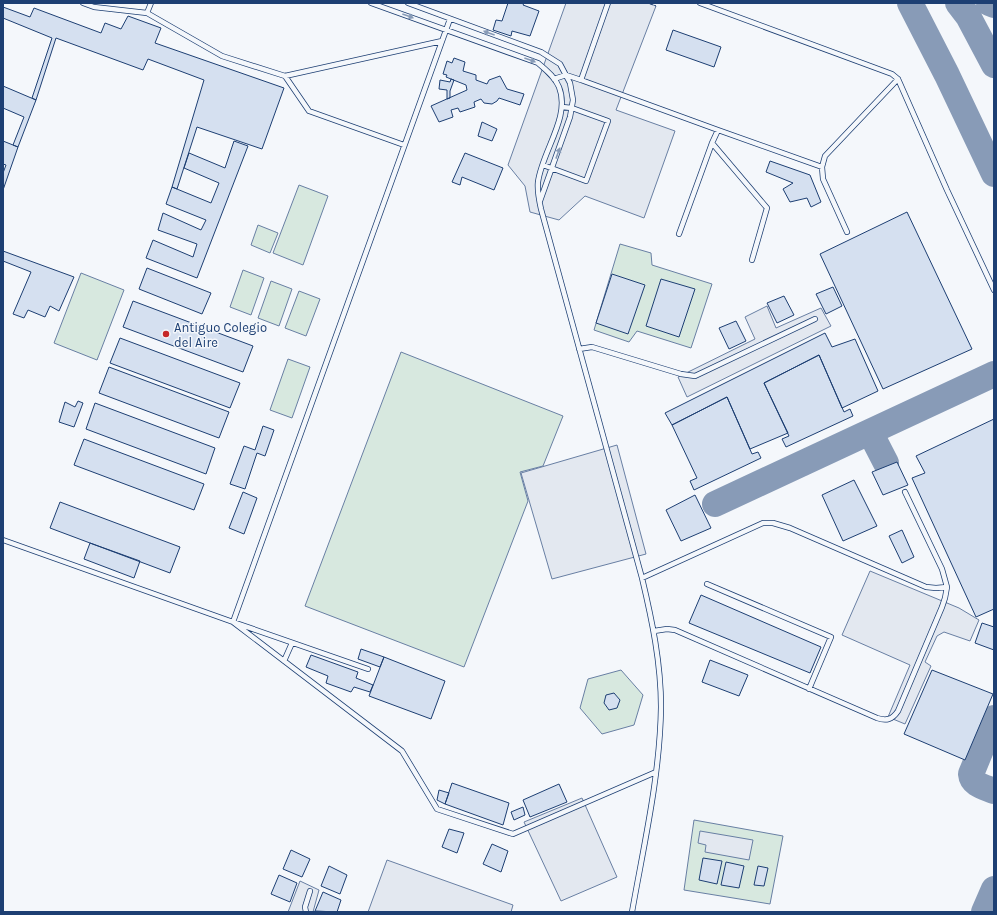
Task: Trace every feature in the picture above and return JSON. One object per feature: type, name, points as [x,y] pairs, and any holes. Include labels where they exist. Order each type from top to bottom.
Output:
[{"type":"lane","points":[[83,3],[94,7],[147,13],[222,56],[285,76],[442,41]]},
{"type":"lane","points":[[147,13],[151,3]]},
{"type":"lane","points":[[371,3],[538,63],[549,73],[558,86],[562,103],[561,116],[538,181],[538,192],[579,349],[642,578],[654,631],[661,706],[660,738],[656,772],[632,912]]},
{"type":"lane","points":[[408,3],[541,52],[560,64],[570,83],[573,100],[572,108],[540,202]]},
{"type":"lane","points":[[581,80],[608,3]]},
{"type":"lane","points":[[700,3],[892,74],[898,79],[947,190],[994,290]]},
{"type":"lane","points":[[233,622],[450,18]]},
{"type":"lane","points":[[554,79],[566,75],[822,167]]},
{"type":"lane","points":[[285,76],[309,111],[404,145]]},
{"type":"lane","points":[[847,232],[823,178],[822,167],[825,156],[898,79]]},
{"type":"lane","points":[[543,165],[586,181],[608,121],[572,108],[562,107]]},
{"type":"lane","points":[[679,234],[718,130]]},
{"type":"lane","points":[[712,143],[768,208],[752,260]]},
{"type":"lane","points":[[579,349],[592,347],[681,374],[696,376],[816,319]]},
{"type":"lane","points":[[654,631],[666,629],[675,630],[877,718],[887,720],[891,719],[898,711],[942,607],[947,587],[942,569],[905,492]]},
{"type":"lane","points":[[642,578],[763,523],[773,523],[790,528],[926,586],[936,588],[947,587]]},
{"type":"lane","points":[[3,540],[368,669]]},
{"type":"lane","points":[[707,584],[831,637],[809,688]]},
{"type":"lane","points":[[233,622],[402,751],[437,809],[513,834],[656,772]]},
{"type":"lane","points":[[284,661],[292,643]]},
{"type":"lane","points":[[306,912],[305,907],[310,891]]},
{"type":"shaded area","points":[[566,3],[648,3],[656,6],[616,110],[675,131],[644,218],[585,196],[559,220],[530,212],[525,186],[508,165]]},
{"type":"shaded area","points":[[299,185],[328,196],[303,265],[273,253]]},
{"type":"shaded area","points":[[258,225],[278,233],[270,253],[251,245]]},
{"type":"shaded area","points":[[620,244],[651,253],[652,265],[712,284],[691,348],[637,331],[629,342],[594,330]]},
{"type":"shaded area","points":[[243,270],[264,278],[251,315],[230,307]]},
{"type":"shaded area","points":[[81,273],[124,290],[97,360],[54,343]]},
{"type":"shaded area","points":[[271,281],[292,289],[279,326],[258,318]]},
{"type":"shaded area","points":[[299,291],[320,299],[306,336],[285,328]]},
{"type":"shaded area","points":[[767,306],[776,328],[821,308],[831,326],[687,397],[678,377],[755,339],[745,317]]},
{"type":"shaded area","points":[[401,352],[563,416],[543,466],[520,472],[528,501],[464,667],[305,606]]},
{"type":"shaded area","points":[[288,359],[310,367],[292,418],[270,410]]},
{"type":"shaded area","points":[[617,445],[646,554],[552,579],[521,473]]},
{"type":"shaded area","points":[[870,571],[959,608],[979,620],[970,641],[944,632],[937,636],[925,662],[931,666],[905,724],[888,717],[910,665],[842,635]]},
{"type":"shaded area","points":[[621,670],[643,695],[634,725],[602,734],[580,708],[588,679]]},
{"type":"shaded area","points":[[582,798],[617,877],[561,901],[524,822]]},
{"type":"shaded area","points":[[694,820],[783,836],[770,904],[684,890]]},
{"type":"shaded area","points":[[700,831],[753,840],[749,860],[705,852],[706,845],[698,843]]},
{"type":"shaded area","points":[[387,860],[513,905],[511,912],[368,912]]},
{"type":"shaded area","points":[[300,881],[319,890],[313,912],[288,912]]},
{"type":"building","points":[[508,3],[524,3],[523,5],[539,11],[530,36],[512,31],[511,36],[493,30],[496,20],[502,21]]},
{"type":"building","points":[[3,7],[30,17],[34,8],[101,33],[105,23],[121,29],[128,16],[161,28],[155,43],[284,88],[262,149],[197,127],[177,189],[172,187],[204,80],[148,59],[143,70],[56,38],[36,100],[32,98],[52,38],[3,18]]},
{"type":"building","points":[[673,30],[721,47],[714,67],[666,50]]},
{"type":"building","points":[[454,58],[465,62],[463,71],[476,75],[476,80],[487,84],[489,80],[500,76],[507,89],[524,94],[520,105],[499,98],[492,104],[484,103],[481,99],[474,102],[475,107],[460,112],[458,108],[451,110],[453,117],[439,122],[431,106],[467,90],[466,85],[446,77],[447,75],[443,74],[447,61],[452,63]]},
{"type":"building","points":[[451,79],[454,80],[450,91],[450,98],[447,99],[447,90],[439,89],[440,80],[450,82]]},
{"type":"building","points":[[3,86],[36,100],[18,147],[13,145],[24,117],[3,108]]},
{"type":"building","points":[[482,122],[497,129],[492,141],[478,136]]},
{"type":"building","points":[[3,141],[18,147],[3,190],[3,173],[6,165],[3,164]]},
{"type":"building","points":[[234,141],[248,146],[197,278],[146,258],[153,240],[193,257],[197,244],[158,230],[163,213],[201,230],[206,220],[166,204],[172,187],[211,203],[219,183],[184,168],[189,153],[225,168]]},
{"type":"building","points":[[465,153],[503,168],[494,190],[462,177],[460,185],[452,182]]},
{"type":"building","points":[[770,161],[810,175],[821,202],[811,207],[807,198],[790,202],[783,189],[793,183],[766,172]]},
{"type":"building","points":[[907,212],[972,349],[883,389],[820,254]]},
{"type":"building","points":[[3,251],[74,277],[59,311],[50,306],[45,317],[28,310],[24,318],[13,314],[31,272],[3,261]]},
{"type":"building","points":[[147,268],[211,293],[202,314],[139,289]]},
{"type":"building","points":[[612,274],[645,285],[628,334],[596,323]]},
{"type":"building","points":[[661,279],[695,289],[679,337],[646,326]]},
{"type":"building","points":[[833,287],[842,306],[826,314],[816,294]]},
{"type":"building","points":[[784,296],[794,315],[777,323],[767,303]]},
{"type":"building","points":[[133,301],[253,346],[243,372],[123,327]]},
{"type":"building","points":[[736,321],[746,341],[729,349],[719,328]]},
{"type":"building","points":[[825,333],[832,347],[855,339],[878,391],[842,408],[819,355],[764,383],[788,433],[750,449],[727,397],[672,425],[665,413]]},
{"type":"building","points":[[120,338],[240,383],[230,408],[110,363]]},
{"type":"building","points":[[819,355],[844,412],[850,409],[853,416],[786,447],[782,439],[789,436],[764,383]]},
{"type":"building","points":[[109,367],[229,412],[219,438],[99,393]]},
{"type":"building","points":[[727,397],[752,454],[758,452],[761,458],[694,490],[690,481],[697,478],[672,425]]},
{"type":"building","points":[[78,401],[83,403],[74,427],[59,422],[65,402],[75,407]]},
{"type":"building","points":[[95,403],[215,448],[206,474],[86,429]]},
{"type":"building","points":[[994,419],[994,609],[976,617],[912,478],[925,473],[916,456]]},
{"type":"building","points":[[263,426],[274,430],[265,456],[257,453],[245,489],[230,484],[244,446],[255,450]]},
{"type":"building","points":[[84,439],[204,484],[194,510],[74,465]]},
{"type":"building","points":[[897,462],[908,485],[883,495],[872,472]]},
{"type":"building","points":[[854,480],[877,526],[843,541],[822,495]]},
{"type":"building","points":[[243,492],[257,498],[244,534],[229,528]]},
{"type":"building","points":[[695,495],[711,528],[681,541],[666,510]]},
{"type":"building","points":[[60,502],[180,547],[170,573],[50,528]]},
{"type":"building","points":[[902,530],[914,557],[902,563],[889,536]]},
{"type":"building","points":[[90,543],[140,561],[134,578],[84,559]]},
{"type":"building","points":[[701,595],[821,647],[810,673],[689,623]]},
{"type":"building","points":[[982,623],[994,627],[994,650],[975,643]]},
{"type":"building","points":[[361,649],[384,657],[380,667],[358,659]]},
{"type":"building","points":[[311,655],[358,672],[356,678],[373,685],[370,692],[354,687],[351,692],[326,683],[328,676],[306,667]]},
{"type":"building","points":[[384,657],[445,681],[431,719],[369,696]]},
{"type":"building","points":[[710,660],[748,675],[739,696],[702,682]]},
{"type":"building","points":[[932,670],[993,694],[965,760],[904,734]]},
{"type":"building","points":[[614,693],[620,700],[617,708],[609,710],[604,703],[606,695]]},
{"type":"building","points":[[452,783],[509,803],[503,825],[445,804]]},
{"type":"building","points":[[559,784],[567,802],[530,817],[523,800]]},
{"type":"building","points":[[439,790],[449,793],[445,804],[437,800]]},
{"type":"building","points":[[523,807],[525,815],[514,820],[511,812]]},
{"type":"building","points":[[449,829],[464,833],[457,853],[442,847]]},
{"type":"building","points":[[492,844],[508,851],[501,872],[483,864]]},
{"type":"building","points":[[291,850],[310,859],[302,877],[283,869]]},
{"type":"building","points":[[703,858],[722,861],[717,884],[699,880]]},
{"type":"building","points":[[726,862],[744,866],[739,888],[721,885]]},
{"type":"building","points":[[329,866],[347,875],[340,894],[321,886]]},
{"type":"building","points":[[758,866],[768,868],[764,886],[754,885]]},
{"type":"building","points":[[279,875],[297,883],[290,902],[271,894]]},
{"type":"building","points":[[323,892],[341,900],[337,912],[315,911]]},
{"type":"taxiway","points":[[910,3],[947,75],[994,174]]},
{"type":"taxiway","points":[[958,3],[968,16],[994,65]]},
{"type":"taxiway","points":[[989,3],[994,5]]},
{"type":"taxiway","points":[[715,504],[994,374]]},
{"type":"taxiway","points":[[870,432],[886,463]]},
{"type":"taxiway","points":[[994,718],[971,774],[976,783],[994,791]]},
{"type":"taxiway","points":[[984,912],[994,889]]},
{"type":"fence","points":[[648,3],[656,6]]},
{"type":"place","name":"Antiguo Colegio del Aire","points":[[166,334]]}]
